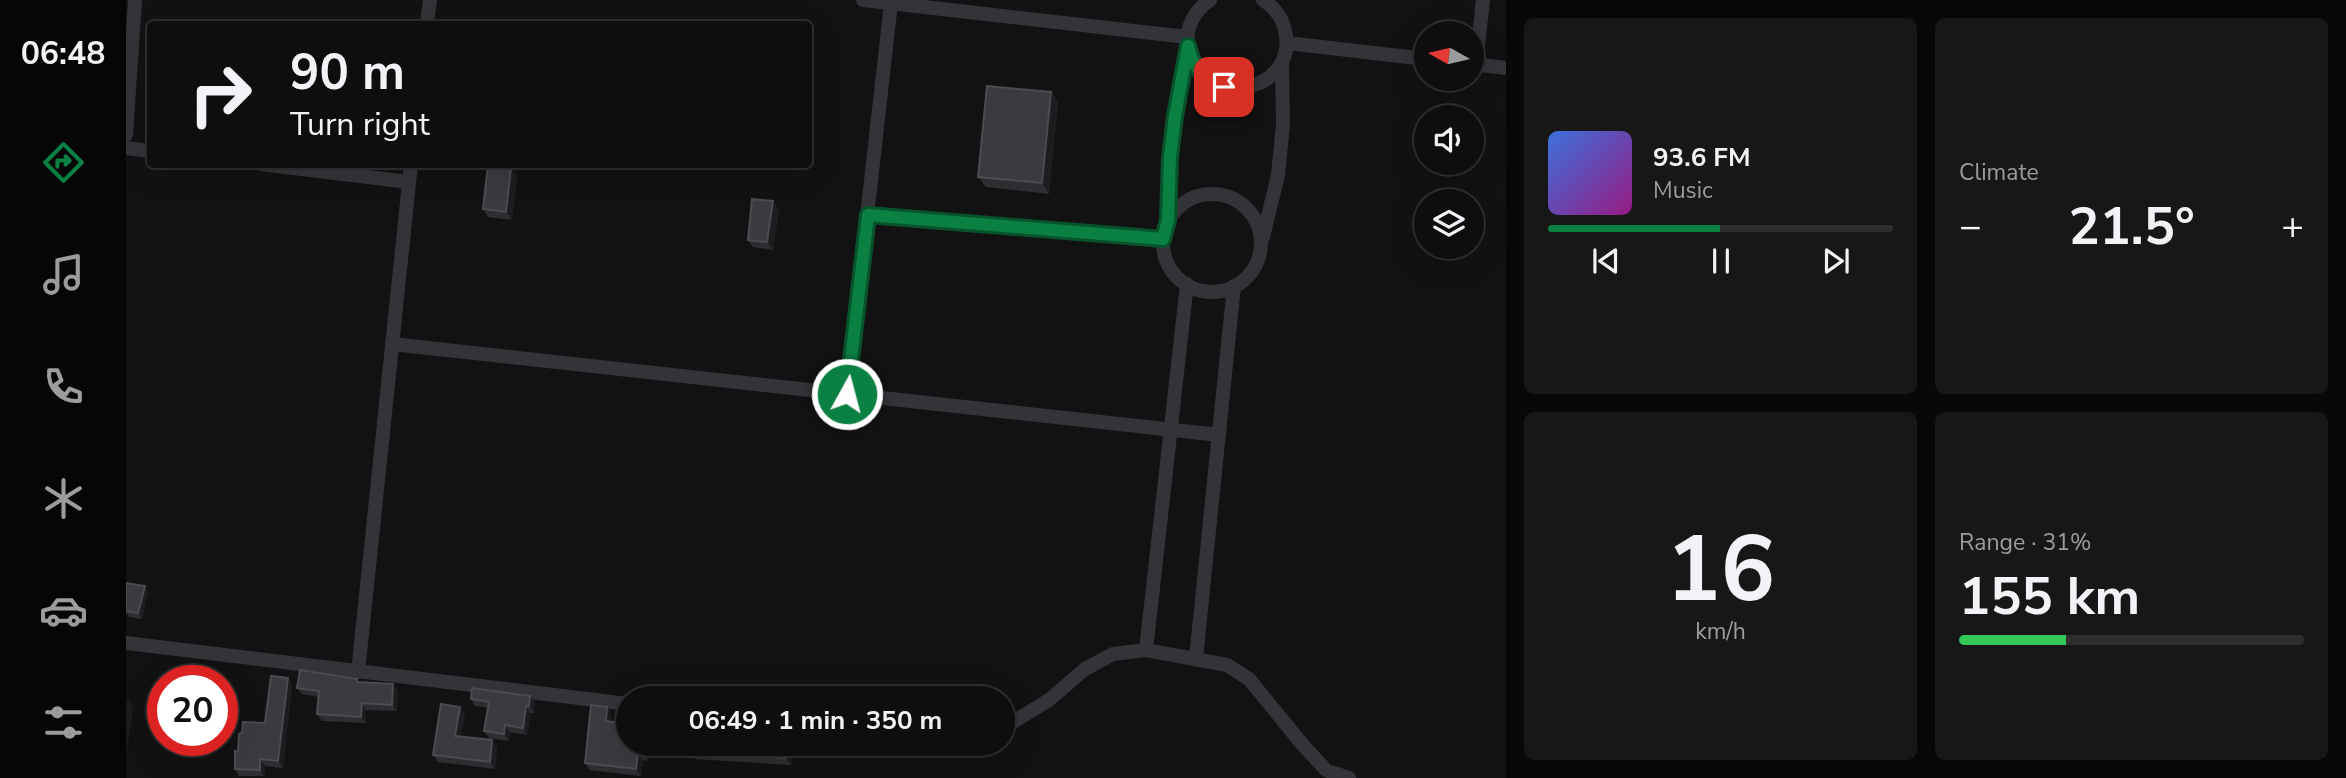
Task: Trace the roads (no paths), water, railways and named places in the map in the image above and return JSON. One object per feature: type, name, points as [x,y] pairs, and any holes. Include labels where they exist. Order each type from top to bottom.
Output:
[{"type":"lane","points":[[126,135],[135,0]]},
{"type":"lane","points":[[427,21],[430,0]]},
{"type":"lane","points":[[863,0],[1187,41]]},
{"type":"lane","points":[[1210,0],[1192,19],[1187,41],[1177,95],[1170,157],[1168,220],[1163,239],[1168,265],[1187,284],[1205,291],[1225,290],[1243,282],[1256,267],[1278,175],[1283,124],[1282,62],[1287,43],[1280,17],[1263,0]]},
{"type":"lane","points":[[1479,21],[1482,0]]},
{"type":"lane","points":[[847,394],[891,3]]},
{"type":"lane","points":[[1187,41],[1190,56],[1199,72],[1224,87],[1244,89],[1262,82],[1277,70],[1282,62]]},
{"type":"lane","points":[[1287,43],[1414,58]]},
{"type":"lane","points":[[1484,65],[1506,68]]},
{"type":"lane","points":[[126,148],[147,151]]},
{"type":"lane","points":[[294,168],[410,182]]},
{"type":"lane","points":[[358,672],[411,168]]},
{"type":"lane","points":[[1168,220],[1181,205],[1198,197],[1227,197],[1251,212],[1262,240]]},
{"type":"lane","points":[[868,215],[1163,239]]},
{"type":"lane","points":[[1146,650],[1187,284]]},
{"type":"lane","points":[[1196,657],[1234,286]]},
{"type":"lane","points":[[392,344],[1219,435]]},
{"type":"lane","points":[[126,643],[616,704]]},
{"type":"lane","points":[[1015,721],[1049,700],[1084,669],[1113,654],[1146,650],[1196,657],[1227,665],[1249,679],[1326,769],[1349,778]]}]
